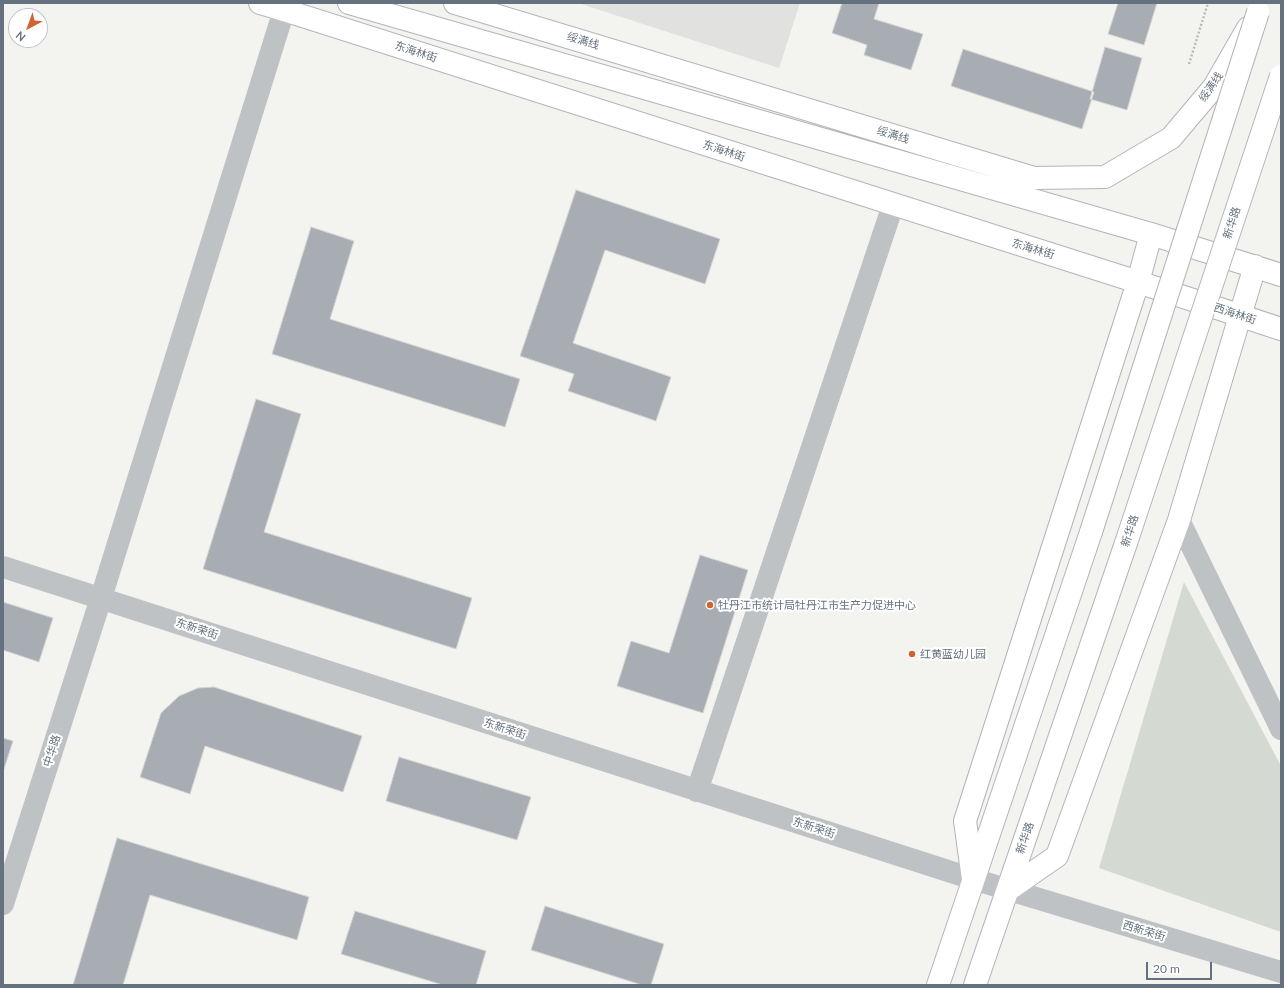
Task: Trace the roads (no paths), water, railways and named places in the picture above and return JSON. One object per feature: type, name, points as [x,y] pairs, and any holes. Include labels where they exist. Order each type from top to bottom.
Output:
[{"type":"main road","name":"东海林街","points":[[260,3],[285,7],[893,205],[1189,298]]},
{"type":"main road","points":[[349,3],[1151,234],[1281,274]]},
{"type":"main road","name":"绥满线","points":[[456,3],[1034,178],[1105,177],[1171,138],[1214,87],[1259,7]]},
{"type":"main road","points":[[938,985],[1091,532],[1259,7]]},
{"type":"main road","name":"新华路","points":[[975,985],[1126,543],[1281,76]]},
{"type":"main road","points":[[973,879],[965,821],[1138,282],[1151,234]]},
{"type":"main road","points":[[1008,890],[1056,856],[1179,520],[1255,266]]},
{"type":"main road","name":"西海林街","points":[[1189,298],[1281,329]]},
{"type":"street","name":"中华路","points":[[3,904],[101,598],[285,7]]},
{"type":"street","points":[[697,790],[893,205]]},
{"type":"street","points":[[1179,520],[1276,707],[1281,728]]},
{"type":"street","name":"东新荣街","points":[[3,567],[1008,890]]},
{"type":"street","name":"西新荣街","points":[[1008,890],[1281,972]]},
{"type":"place","name":"牡丹江市统计局牡丹江市生产力促进中心","points":[[710,605]]},
{"type":"place","name":"红黄蓝幼儿园","points":[[912,654]]}]
